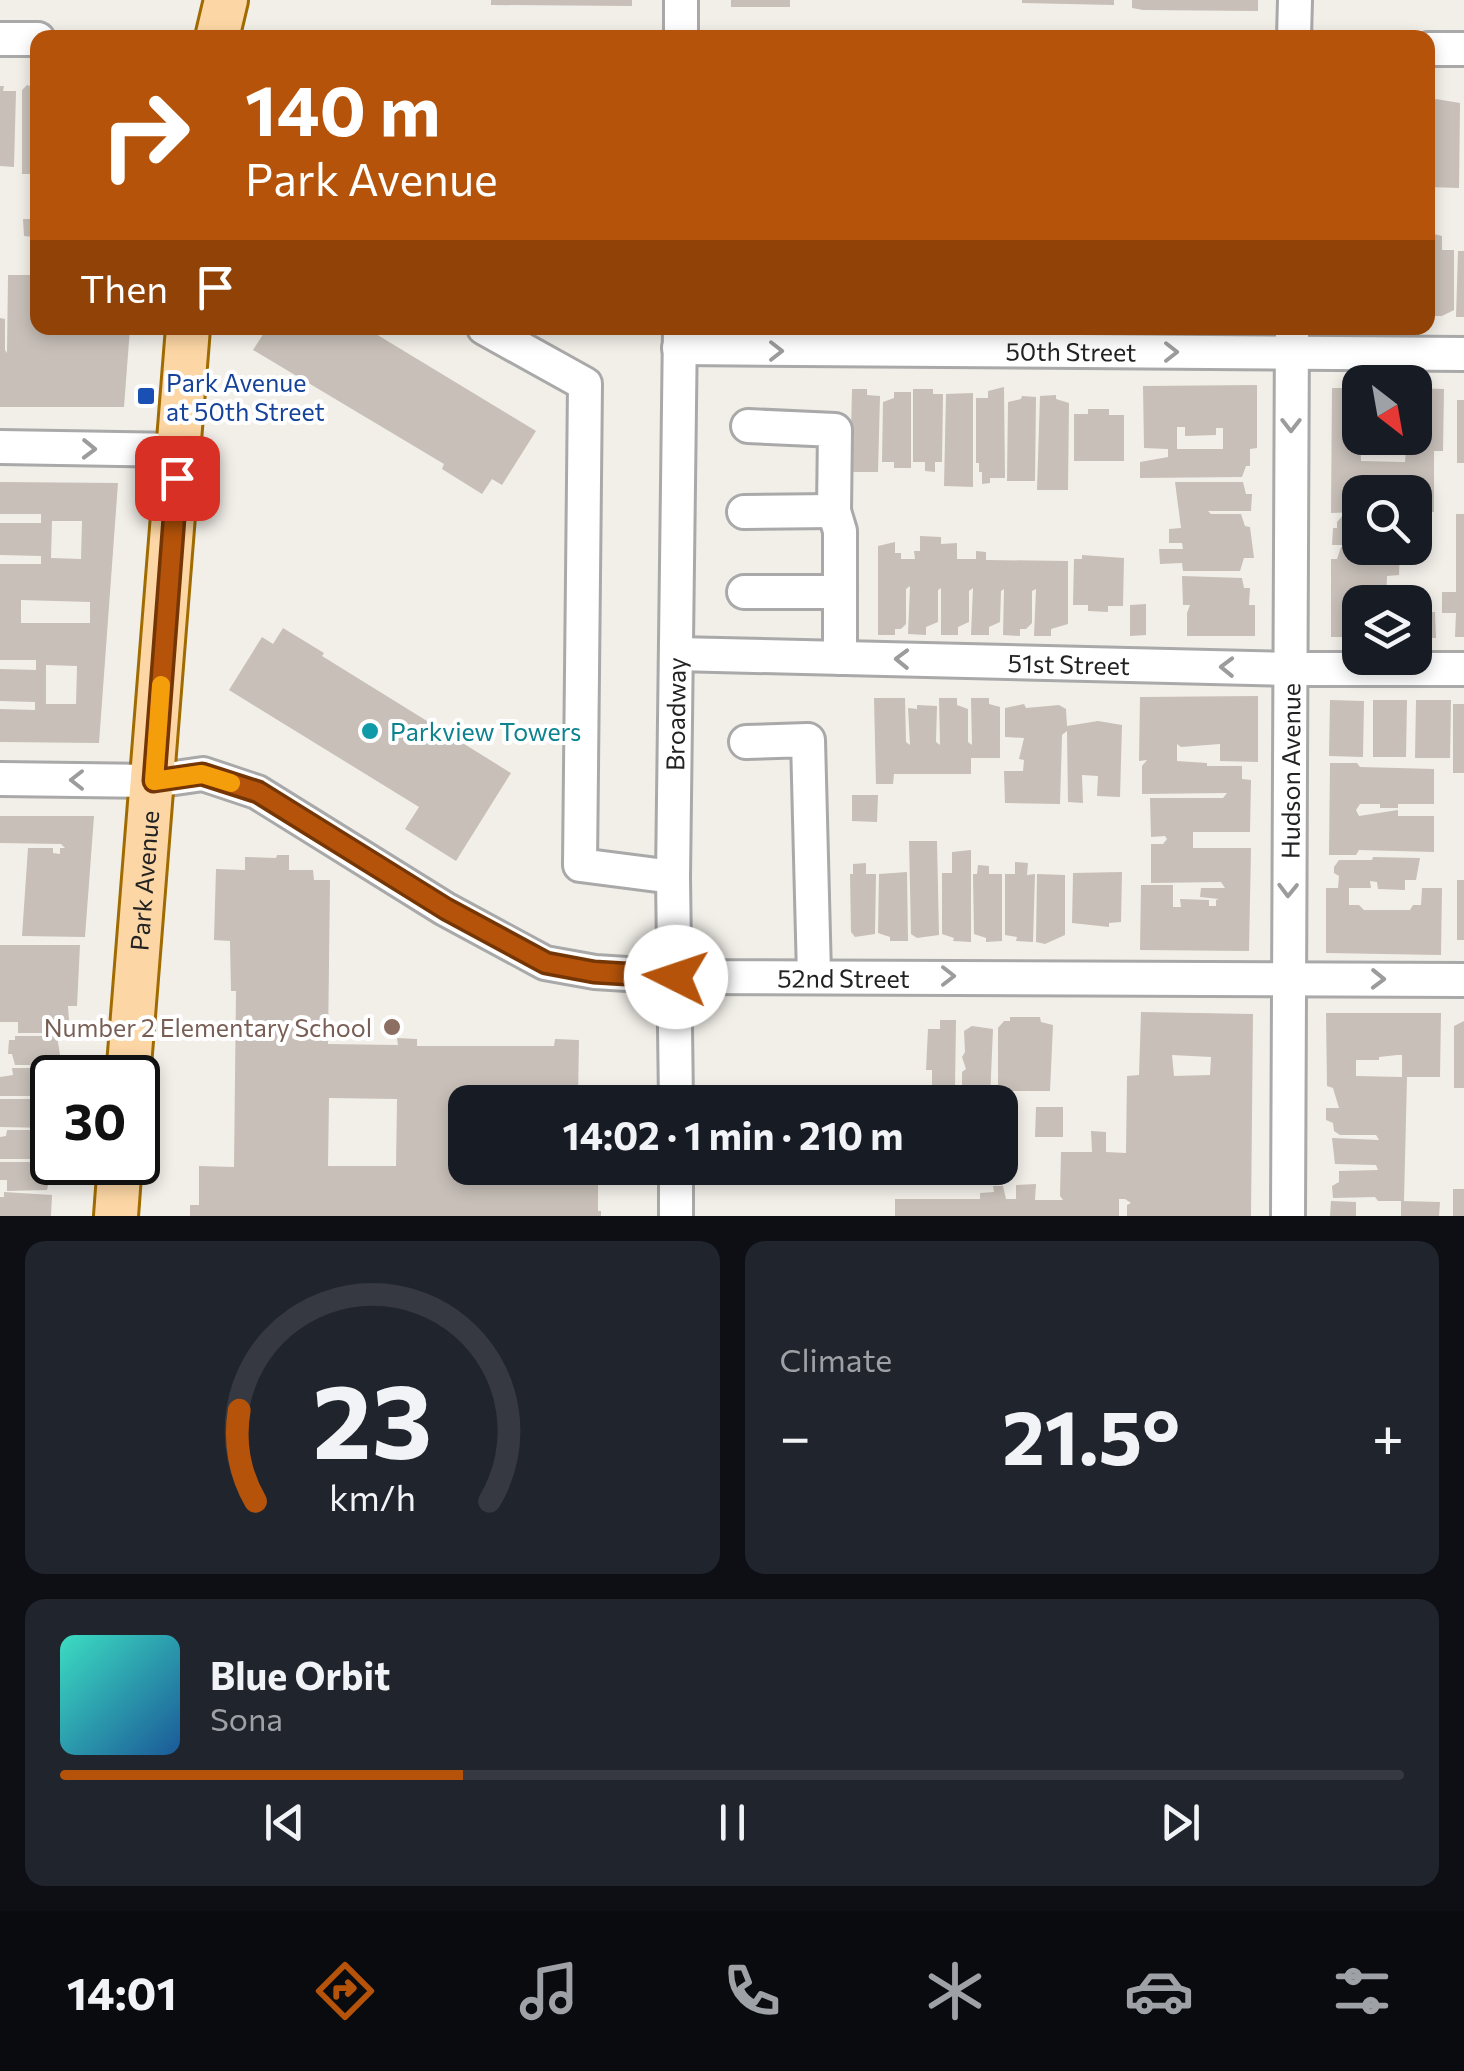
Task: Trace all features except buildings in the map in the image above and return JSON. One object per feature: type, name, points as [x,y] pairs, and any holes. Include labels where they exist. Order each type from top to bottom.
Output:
[{"type":"main road","points":[[218,30],[226,0]]},
{"type":"main road","name":"Park Avenue","points":[[130,1055],[187,335]]},
{"type":"main road","points":[[116,1216],[118,1185]]},
{"type":"street","points":[[681,0],[681,30]]},
{"type":"street","points":[[1294,30],[1295,0]]},
{"type":"street","points":[[0,39],[30,39]]},
{"type":"street","points":[[1435,49],[1464,50]]},
{"type":"street","points":[[496,335],[584,384],[580,864],[673,878]]},
{"type":"street","name":"Broadway","points":[[676,1085],[673,878],[679,338]]},
{"type":"street","name":"50th Street","points":[[679,338],[1292,340],[1464,354]]},
{"type":"street","name":"Hudson Avenue","points":[[1288,1216],[1286,978],[1292,340]]},
{"type":"street","points":[[748,426],[835,430],[840,658]]},
{"type":"street","points":[[0,447],[179,450]]},
{"type":"street","points":[[744,512],[834,510]]},
{"type":"street","points":[[744,592],[840,592]]},
{"type":"street","name":"51st Street","points":[[677,654],[1464,669]]},
{"type":"street","points":[[746,742],[808,740],[814,976]]},
{"type":"street","name":"52nd Street","points":[[154,781],[202,774],[258,792],[446,909],[546,963],[594,972],[676,977],[1464,980]]},
{"type":"street","points":[[0,779],[154,781]]},
{"type":"street","points":[[676,1185],[676,1216]]},
{"type":"slow traffic","points":[[161,685],[154,781],[202,774],[231,783]]},
{"type":"place","name":"Park Avenue at 50th Street","points":[[146,396]]},
{"type":"place","name":"Parkview Towers","points":[[370,731]]},
{"type":"place","name":"Number 2 Elementary School","points":[[392,1027]]},
{"type":"route","points":[[177,478],[154,781],[202,774],[258,792],[446,909],[546,963],[594,972],[676,977]]}]
